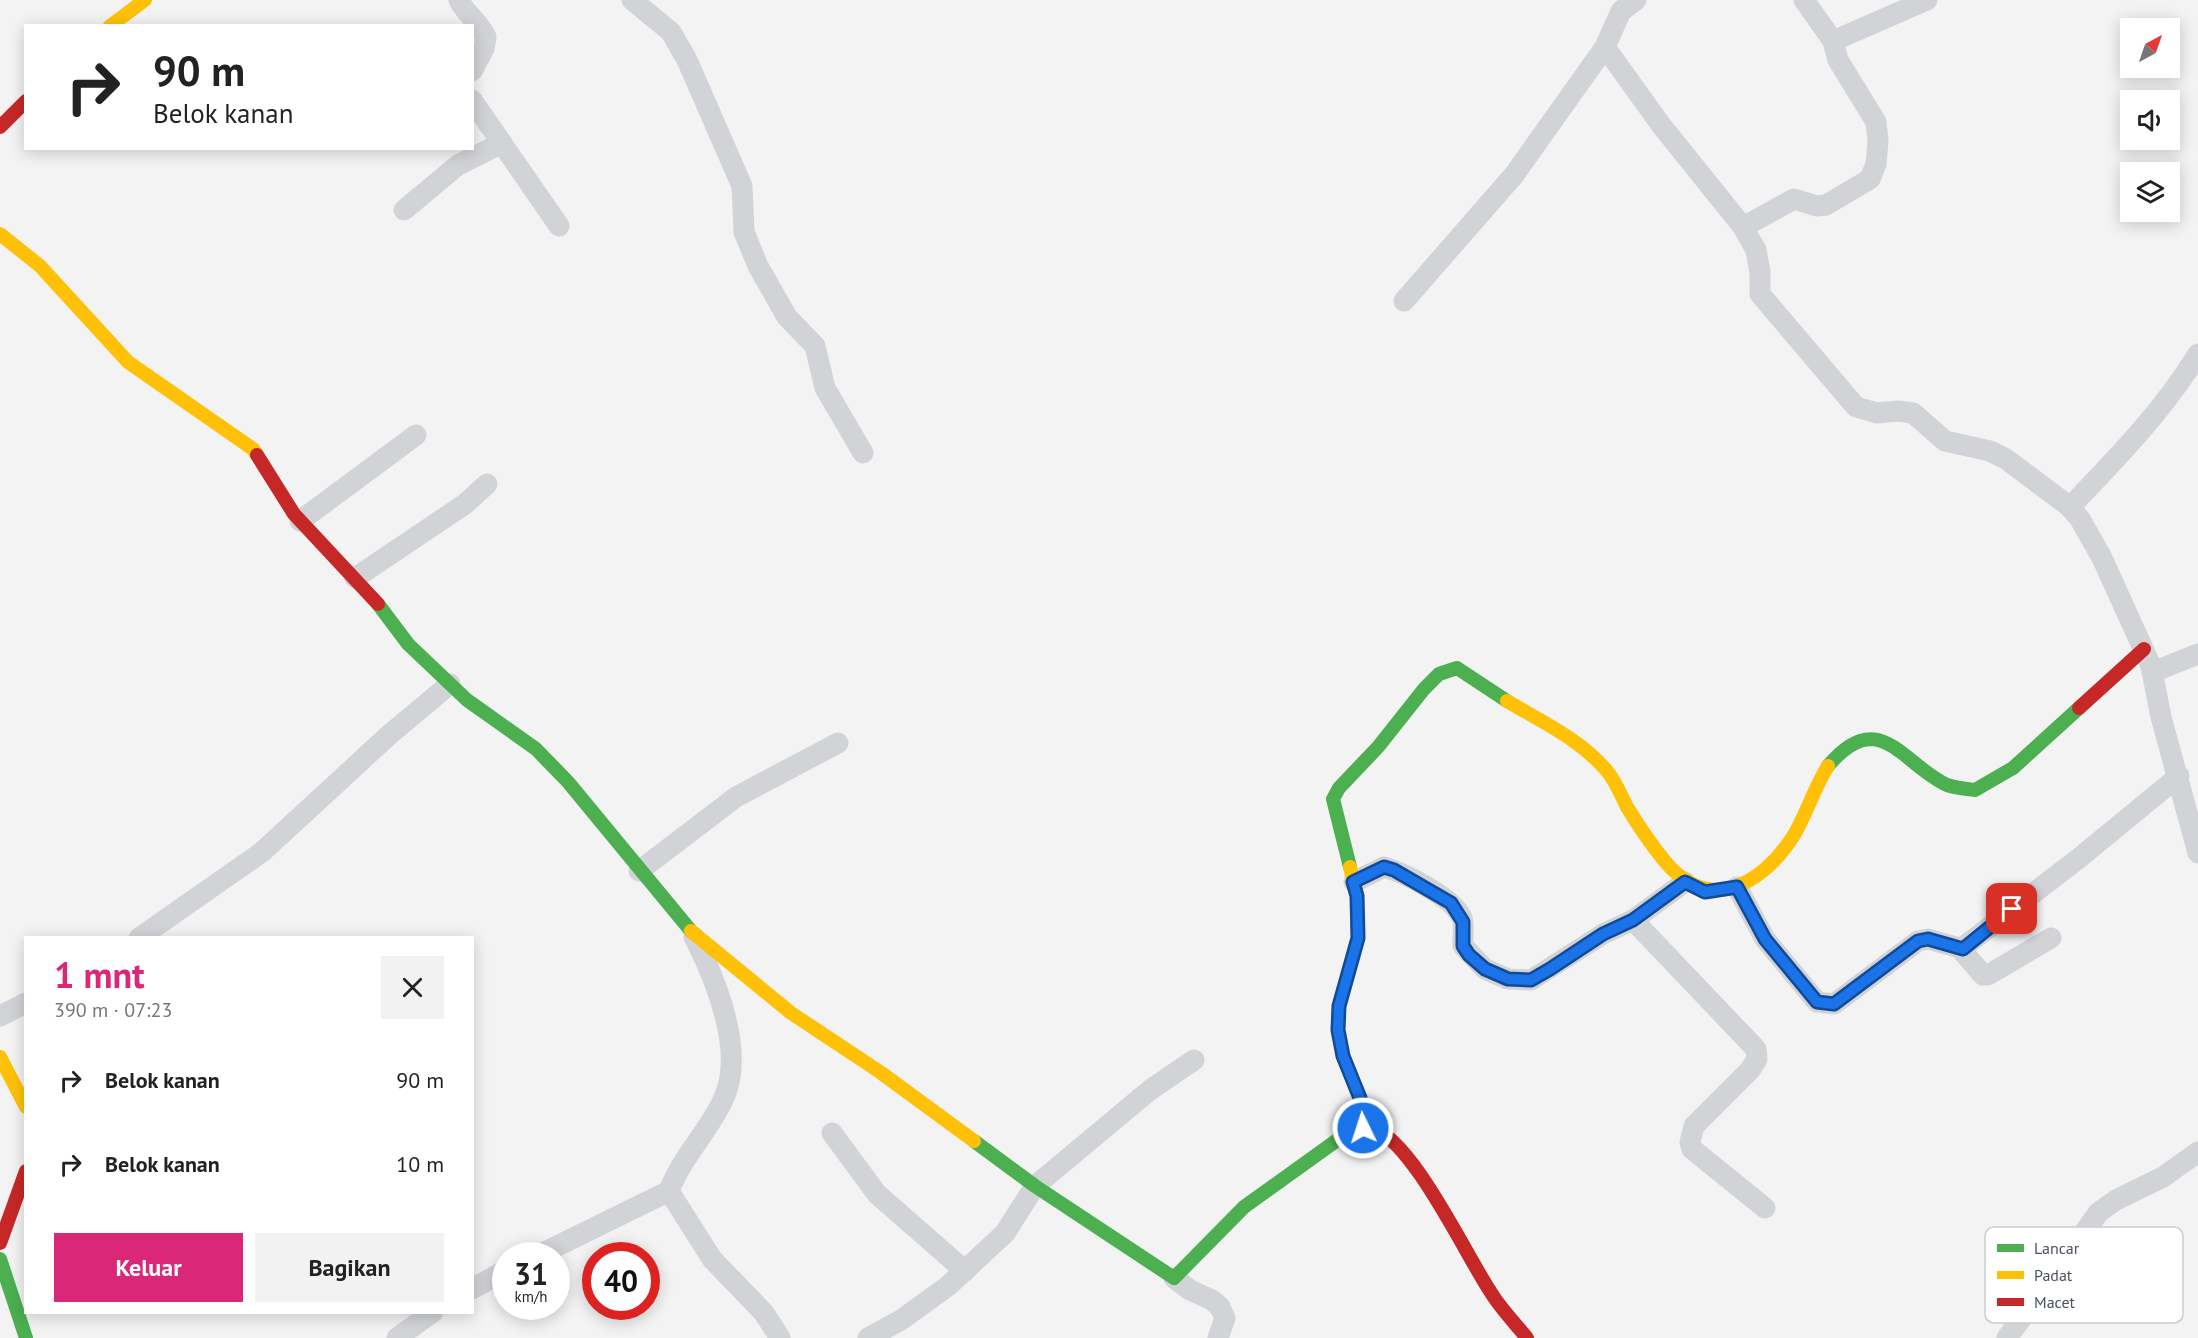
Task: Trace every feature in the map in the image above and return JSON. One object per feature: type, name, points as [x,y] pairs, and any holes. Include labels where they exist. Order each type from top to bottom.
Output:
[{"type":"street","points":[[113,24],[145,0]]},
{"type":"street","points":[[459,0],[460,5],[475,17],[486,37],[484,49],[474,67]]},
{"type":"street","points":[[1404,301],[1514,174],[1605,47],[1621,11],[1636,0]]},
{"type":"street","points":[[1743,227],[1794,199],[1817,206],[1826,205],[1870,179],[1876,164],[1876,122],[1838,60],[1833,41],[1804,0]]},
{"type":"street","points":[[1833,41],[1927,0]]},
{"type":"street","points":[[640,2],[671,32],[687,60],[742,186],[744,232],[758,266],[787,317],[815,346],[825,388],[863,453]]},
{"type":"street","points":[[1605,47],[1661,125],[1743,227],[1756,250],[1760,272],[1760,294],[1851,403],[1856,407],[1877,413],[1898,411],[1913,413],[1945,441],[1981,448],[2006,459],[2070,507],[2090,534],[2153,672],[2161,717],[2198,853]]},
{"type":"street","points":[[0,127],[24,103]]},
{"type":"street","points":[[474,103],[559,226]]},
{"type":"street","points":[[404,210],[458,165],[502,143]]},
{"type":"street","points":[[0,234],[40,266],[128,362],[253,449],[300,521],[355,578],[408,644],[450,684],[500,725],[536,749],[568,783],[692,932],[791,1013],[880,1072],[1035,1186],[1220,1307],[1225,1318],[1218,1338]]},
{"type":"street","points":[[2070,507],[2132,441],[2182,380],[2198,354]]},
{"type":"street","points":[[300,521],[416,435]]},
{"type":"street","points":[[355,578],[465,504],[487,484]]},
{"type":"street","points":[[1363,1128],[1360,1098],[1343,1056],[1338,1030],[1339,1006],[1358,938],[1357,896],[1333,799],[1339,788],[1378,747],[1424,688],[1439,674],[1457,668],[1475,676],[1508,701],[1572,741],[1607,771],[1644,834],[1685,882],[1705,892],[1737,887],[1756,876],[1783,850],[1795,834],[1824,769],[1852,744],[1865,740],[1897,748],[1945,784],[1975,790],[2013,768],[2144,650]]},
{"type":"street","points":[[2153,672],[2198,654]]},
{"type":"street","points":[[142,936],[262,852],[372,750],[450,684]]},
{"type":"street","points":[[639,871],[736,797],[838,743]]},
{"type":"street","points":[[1963,949],[2078,859],[2178,776]]},
{"type":"street","points":[[1353,882],[1384,867],[1394,870],[1441,896],[1460,914],[1463,922],[1463,946],[1469,955],[1485,969],[1508,979],[1531,980],[1603,934],[1633,920],[1685,882]]},
{"type":"street","points":[[1737,887],[1765,939],[1817,1002],[1825,1005],[1834,1004],[1918,941],[1928,939],[1963,949],[1983,975],[1988,975],[2051,938]]},
{"type":"street","points":[[1633,920],[1756,1049],[1757,1059],[1750,1070],[1694,1126],[1690,1142],[1692,1149],[1765,1208]]},
{"type":"street","points":[[565,1242],[669,1191],[677,1172],[724,1099],[730,1072],[729,1038],[722,1003],[709,966],[692,932]]},
{"type":"street","points":[[0,1016],[24,1003]]},
{"type":"street","points":[[0,1057],[24,1103]]},
{"type":"street","points":[[868,1338],[901,1320],[965,1271],[1005,1233],[1035,1186],[1150,1090],[1194,1060]]},
{"type":"street","points":[[1174,1278],[1244,1208],[1347,1133],[1363,1128],[1381,1131],[1395,1142],[1452,1222],[1490,1292],[1527,1338]]},
{"type":"street","points":[[832,1133],[878,1194],[965,1271]]},
{"type":"street","points":[[2088,1227],[2099,1212],[2115,1200],[2163,1177],[2198,1152]]},
{"type":"street","points":[[0,1243],[24,1178]]},
{"type":"street","points":[[669,1191],[712,1259],[764,1313],[780,1338]]},
{"type":"street","points":[[0,1259],[26,1338]]},
{"type":"street","points":[[474,1288],[492,1278]]},
{"type":"street","points":[[397,1338],[430,1314]]},
{"type":"street","points":[[2007,1338],[2018,1323]]},
{"type":"traffic: fast","points":[[378,604],[408,644],[467,700],[536,749],[568,782],[691,931]]},
{"type":"traffic: fast","points":[[1350,867],[1333,799],[1339,788],[1378,747],[1424,689],[1439,674],[1457,668],[1507,701]]},
{"type":"traffic: fast","points":[[1828,766],[1846,748],[1862,740],[1876,740],[1890,745],[1931,776],[1947,785],[1975,790],[2013,768],[2079,708]]},
{"type":"traffic: fast","points":[[974,1141],[1035,1186],[1174,1278],[1244,1207],[1347,1133],[1374,1129]]},
{"type":"traffic: fast","points":[[0,1259],[26,1338]]},
{"type":"traffic: slow","points":[[113,24],[145,0]]},
{"type":"traffic: slow","points":[[0,234],[40,266],[128,362],[253,449],[257,455]]},
{"type":"traffic: slow","points":[[1507,701],[1573,740],[1585,750],[1610,775],[1631,814],[1663,859],[1680,876],[1697,886],[1715,890],[1733,888],[1750,880],[1766,869],[1781,853],[1794,835],[1828,766]]},
{"type":"traffic: slow","points":[[1350,867],[1357,895],[1358,938],[1339,1007],[1338,1030],[1343,1056],[1360,1098],[1363,1128]]},
{"type":"traffic: slow","points":[[691,931],[791,1013],[880,1072],[974,1141]]},
{"type":"traffic: slow","points":[[0,1057],[24,1103]]},
{"type":"traffic: jam","points":[[0,127],[24,103]]},
{"type":"traffic: jam","points":[[257,455],[294,514],[378,604]]},
{"type":"traffic: jam","points":[[2079,708],[2144,649]]},
{"type":"traffic: jam","points":[[1374,1129],[1389,1138],[1422,1176],[1494,1297],[1527,1338]]},
{"type":"traffic: jam","points":[[0,1243],[24,1177]]},
{"type":"route","points":[[1363,1128],[1360,1098],[1343,1056],[1338,1030],[1339,1006],[1358,938],[1357,896],[1353,882],[1384,867],[1394,870],[1451,903],[1463,922],[1463,946],[1469,955],[1485,969],[1508,979],[1531,980],[1603,934],[1633,920],[1685,882],[1705,892],[1719,892],[1737,887],[1765,939],[1817,1002],[1825,1005],[1834,1004],[1918,941],[1928,939],[1963,949],[2012,909]]}]
